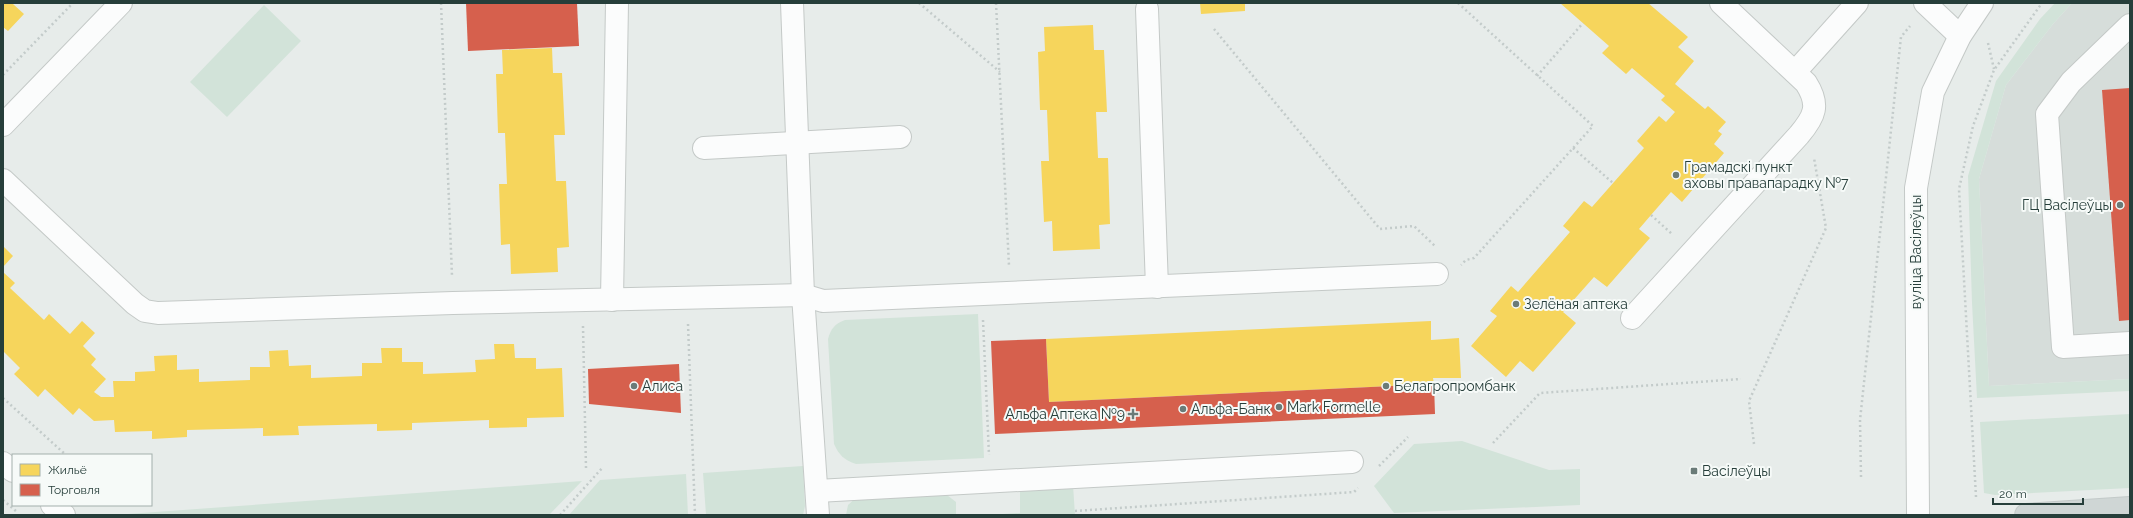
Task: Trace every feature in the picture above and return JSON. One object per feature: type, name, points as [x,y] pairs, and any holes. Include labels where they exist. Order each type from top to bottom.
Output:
[{"type":"main road","points":[[2026,515],[2130,508]]},
{"type":"street","points":[[3,125],[121,3]]},
{"type":"street","points":[[612,300],[617,3]]},
{"type":"street","points":[[792,3],[803,295],[818,515]]},
{"type":"street","points":[[1632,318],[1799,135],[1810,122],[1814,112],[1815,102],[1812,92],[1806,82],[1721,3]]},
{"type":"street","points":[[1795,72],[1857,3]]},
{"type":"street","name":"вуліца Васілеўцы","points":[[1918,515],[1916,188],[1933,92],[1960,36],[1982,3]]},
{"type":"street","points":[[1927,4],[1960,36]]},
{"type":"street","points":[[1147,9],[1157,287]]},
{"type":"street","points":[[2130,25],[2071,82],[2047,114],[2063,347],[2130,343]]},
{"type":"street","points":[[704,148],[900,137]]},
{"type":"street","points":[[3,180],[135,304],[145,311],[158,313],[453,303],[803,295],[823,301],[1157,287],[1446,268]]},
{"type":"street","points":[[3,462],[12,470]]},
{"type":"street","points":[[817,492],[1352,462]]},
{"type":"street","points":[[53,506],[64,515]]},
{"type":"path","points":[[3,75],[73,3]]},
{"type":"path","points":[[441,3],[453,303]]},
{"type":"path","points":[[919,3],[1000,72]]},
{"type":"path","points":[[996,3],[1010,293]]},
{"type":"path","points":[[1446,268],[1459,267],[1466,260],[1474,258],[1593,126],[1458,3]]},
{"type":"path","points":[[1976,497],[1959,189],[1973,126],[1994,70],[2042,3]]},
{"type":"path","points":[[1862,477],[1860,420],[1901,37],[1927,4]]},
{"type":"path","points":[[1537,76],[1583,23]]},
{"type":"path","points":[[1214,29],[1380,228],[1414,226],[1442,252]]},
{"type":"path","points":[[1754,444],[1749,402],[1826,228],[1813,152],[1799,135]]},
{"type":"path","points":[[1573,148],[1613,183]]},
{"type":"path","points":[[685,298],[688,318],[695,515]]},
{"type":"path","points":[[983,317],[989,456]]},
{"type":"path","points":[[583,320],[586,468]]},
{"type":"path","points":[[1493,443],[1540,393],[1741,379]]},
{"type":"path","points":[[3,398],[65,454]]},
{"type":"path","points":[[560,515],[603,467]]},
{"type":"path","points":[[3,500],[17,512]]},
{"type":"shaded area","points":[[2072,3],[2130,3],[2130,379],[1989,386],[1979,179],[2006,85],[2053,24]]},
{"type":"green space","points":[[2055,3],[2072,3],[2053,24],[2006,85],[1979,179],[1989,386],[2130,379],[2130,391],[1977,398],[1968,176],[1996,81],[2040,19]]},
{"type":"green space","points":[[264,5],[301,41],[227,117],[190,82]]},
{"type":"green space","points":[[978,314],[984,458],[856,464],[842,457],[834,444],[828,339],[834,327],[845,320]]},
{"type":"green space","points":[[2130,414],[2130,488],[1995,495],[1984,493],[1980,422]]},
{"type":"green space","points":[[1462,441],[1549,470],[1580,469],[1580,505],[1394,513],[1374,486],[1414,444]]},
{"type":"green space","points":[[803,466],[805,506],[803,515],[706,515],[703,473]]},
{"type":"green space","points":[[686,474],[688,515],[569,515],[600,480]]},
{"type":"green space","points":[[582,481],[549,515],[114,515]]},
{"type":"green space","points":[[1073,485],[1075,515],[987,515],[1020,513],[1020,488]]},
{"type":"green space","points":[[943,492],[956,502],[956,515],[846,515],[848,505],[858,496]]},
{"type":"building: Жильё","points":[[3,3],[14,3],[13,4],[24,14],[8,31],[3,27]]},
{"type":"building: Жильё","points":[[1200,3],[1245,3],[1245,11],[1201,14]]},
{"type":"building: Жильё","points":[[1560,3],[1648,3],[1688,37],[1678,47],[1694,61],[1675,84],[1705,109],[1708,106],[1726,122],[1718,131],[1722,134],[1714,144],[1724,153],[1682,202],[1671,192],[1639,229],[1650,238],[1607,287],[1594,277],[1563,312],[1576,323],[1533,372],[1520,361],[1506,377],[1471,346],[1497,316],[1490,311],[1511,286],[1518,292],[1570,232],[1563,226],[1584,201],[1592,207],[1644,148],[1637,141],[1659,116],[1666,122],[1675,112],[1661,100],[1665,96],[1632,68],[1626,74],[1602,53],[1609,46]]},
{"type":"building: Жильё","points":[[1093,25],[1094,50],[1104,50],[1107,112],[1096,112],[1098,158],[1108,158],[1110,224],[1099,225],[1100,249],[1053,251],[1052,221],[1044,222],[1041,161],[1049,161],[1047,110],[1040,110],[1038,52],[1045,51],[1044,27]]},
{"type":"building: Жильё","points":[[552,48],[553,73],[562,73],[565,135],[554,135],[556,181],[566,181],[569,247],[557,248],[558,272],[511,274],[510,244],[501,245],[499,184],[507,184],[505,133],[498,133],[496,74],[503,74],[502,50]]},
{"type":"building: Жильё","points":[[3,246],[13,256],[3,267]]},
{"type":"building: Жильё","points":[[3,272],[15,283],[10,288],[44,320],[49,314],[70,334],[82,321],[95,333],[83,346],[96,359],[91,365],[106,379],[94,392],[101,397],[114,397],[113,381],[135,381],[135,372],[155,371],[154,356],[177,355],[177,370],[199,369],[199,382],[250,380],[250,367],[270,367],[269,351],[288,350],[289,366],[311,365],[311,378],[362,376],[362,363],[382,363],[381,348],[402,348],[402,362],[423,362],[423,374],[476,372],[475,360],[495,359],[494,344],[514,344],[515,358],[536,358],[536,369],[562,368],[564,417],[527,418],[527,427],[489,428],[489,420],[412,423],[412,430],[377,431],[377,424],[298,426],[299,435],[263,436],[263,428],[187,430],[187,437],[152,439],[152,431],[115,432],[114,420],[94,421],[79,408],[73,415],[45,389],[38,397],[14,374],[20,368],[3,351]]},
{"type":"building: Жильё","points":[[1431,321],[1431,340],[1459,338],[1461,378],[1433,378],[1434,384],[1049,402],[1046,339]]},
{"type":"building: Торговля","points":[[466,3],[577,3],[579,46],[468,51]]},
{"type":"building: Торговля","name":"ГЦ Васілеўцы","points":[[2130,88],[2130,320],[2119,321],[2102,90]]},
{"type":"building: Торговля","points":[[1046,339],[1049,402],[1434,384],[1435,414],[995,434],[991,341]]},
{"type":"building: Торговля","name":"Алиса","points":[[679,364],[681,413],[589,404],[588,369]]},
{"type":"place","name":"Грамадскі пункт аховы правапарадку №7","points":[[1676,175]]},
{"type":"place","name":"ГЦ Васілеўцы","points":[[2120,205]]},
{"type":"place","name":"Зелёная аптека","points":[[1516,304]]},
{"type":"place","name":"Алиса","points":[[634,386]]},
{"type":"place","name":"Белагропромбанк","points":[[1386,386]]},
{"type":"place","name":"Mark Formelle","points":[[1279,407]]},
{"type":"place","name":"Альфа-Банк","points":[[1183,409]]},
{"type":"place","name":"Альфа Аптека №9","points":[[1133,414]]},
{"type":"place","name":"Васілеўцы","points":[[1694,471]]}]
